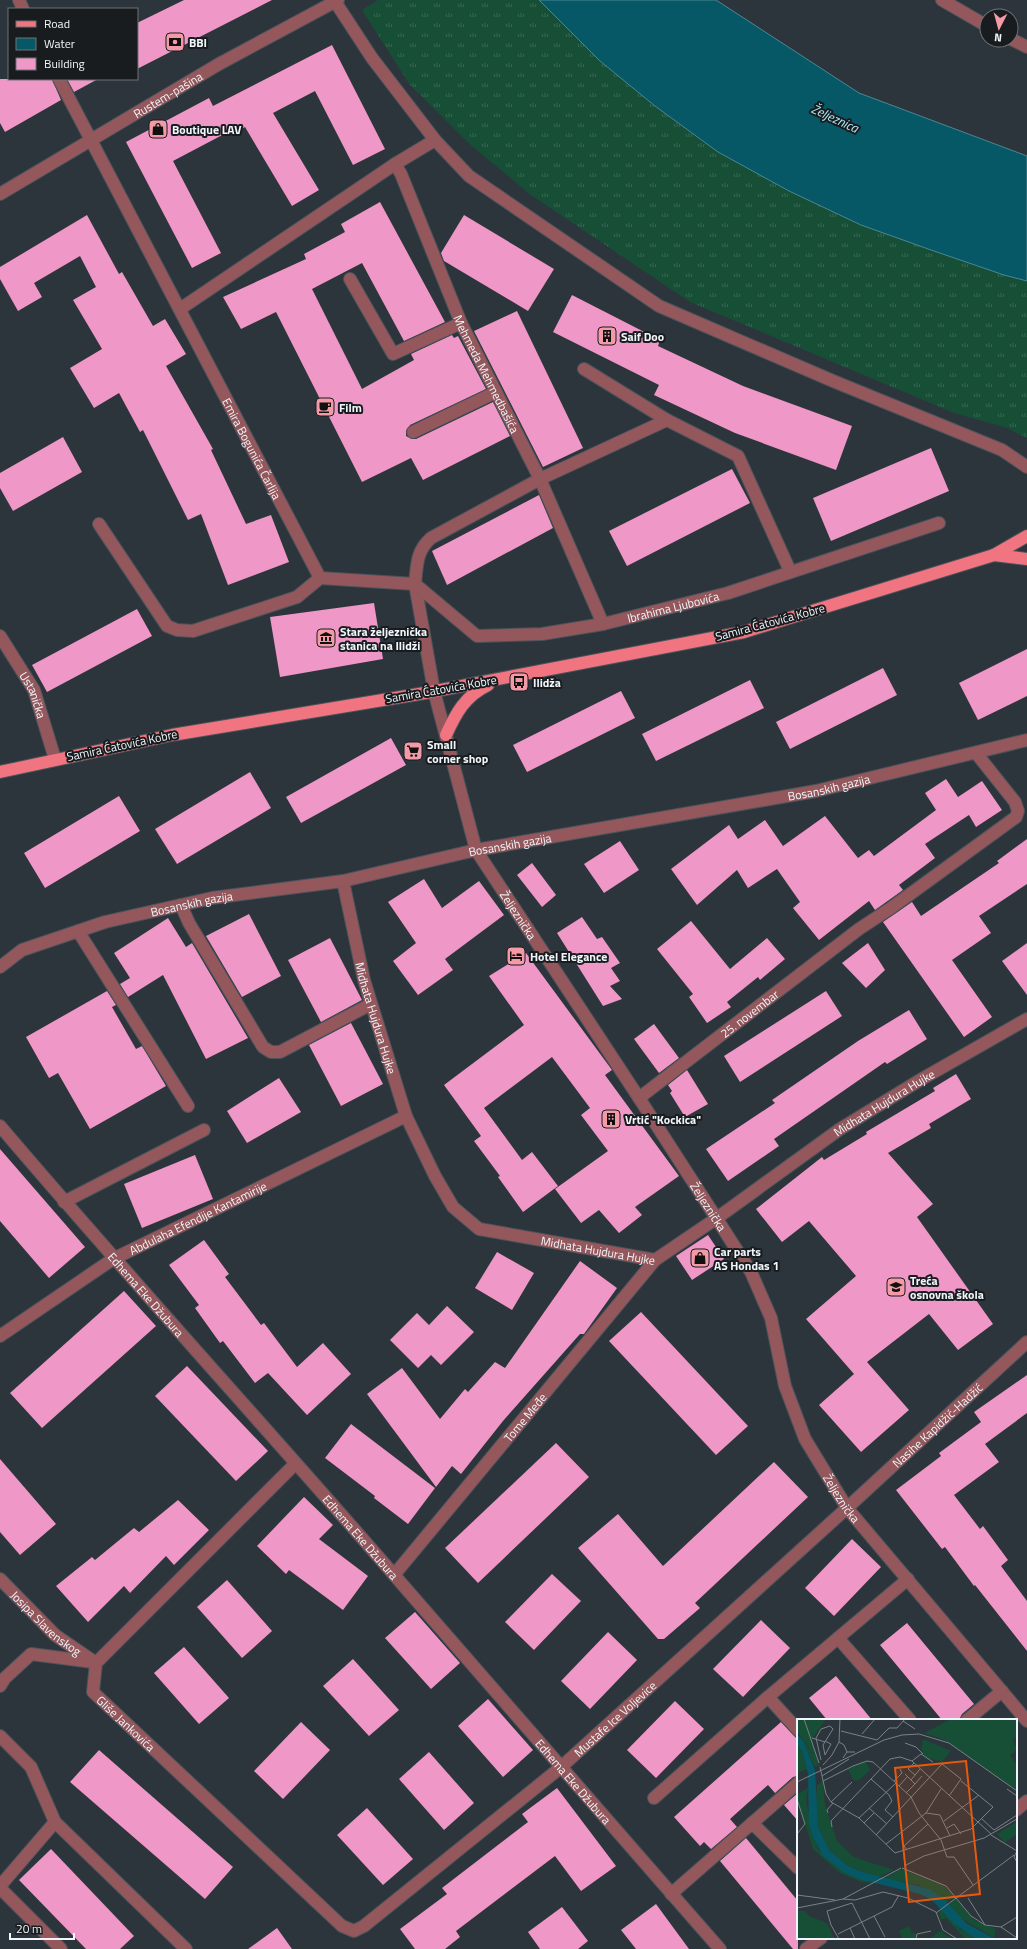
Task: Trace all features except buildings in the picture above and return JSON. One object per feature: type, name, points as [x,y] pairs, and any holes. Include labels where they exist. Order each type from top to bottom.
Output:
[{"type":"main road","name":"Samira Ćatovića Kobre","points":[[0,772],[172,735],[434,691],[744,632],[903,584],[994,554],[1027,536]]},
{"type":"main road","points":[[994,554],[1027,559]]},
{"type":"main road","points":[[446,735],[464,702],[477,690],[500,679]]},
{"type":"street","points":[[942,0],[979,21]]},
{"type":"street","points":[[335,1],[372,58],[436,140],[469,176],[660,306],[833,381],[1002,450],[1027,467]]},
{"type":"street","name":"Rustem-pašina","points":[[0,194],[219,64],[335,1]]},
{"type":"street","name":"Emira Bogunića Čarlija","points":[[60,80],[320,578]]},
{"type":"street","points":[[180,309],[395,164],[436,140]]},
{"type":"street","name":"Mehmeda Mehmedbašića","points":[[395,164],[401,174],[461,323],[540,479],[603,624]]},
{"type":"street","points":[[350,278],[393,354],[461,323]]},
{"type":"street","points":[[584,369],[667,420],[738,456],[790,571]]},
{"type":"street","points":[[413,432],[496,392]]},
{"type":"street","points":[[434,691],[415,584],[418,555],[422,546],[431,538],[540,479],[667,420]]},
{"type":"street","name":"Ibrahima Ljubovića","points":[[415,584],[477,636],[542,634],[603,624],[728,593],[790,571],[939,523]]},
{"type":"street","points":[[99,524],[167,626],[177,630],[193,631],[297,597],[320,578],[415,584]]},
{"type":"street","name":"Ustanička","points":[[0,636],[34,690],[55,759]]},
{"type":"street","name":"Željeznička","points":[[434,691],[476,850],[751,1272],[771,1318],[785,1386],[805,1439],[847,1508],[1027,1721]]},
{"type":"street","name":"Bosanskih gazija","points":[[0,968],[22,950],[105,922],[212,898],[343,880],[476,850],[816,790],[1027,740]]},
{"type":"street","name":"25. novembar","points":[[639,1098],[859,929],[891,908],[1016,817],[1018,811],[1015,802],[976,753]]},
{"type":"street","name":"Midhata Hujdura Hujke","points":[[343,880],[364,980],[406,1116],[435,1176],[453,1207],[479,1229],[655,1260],[717,1218],[840,1129],[920,1080],[1027,1019]]},
{"type":"street","points":[[181,905],[189,924],[263,1047],[271,1052],[280,1052],[371,1004]]},
{"type":"street","points":[[78,931],[188,1106]]},
{"type":"street","name":"Abdulaha Efendije Kantamirije","points":[[0,1336],[113,1259],[406,1116]]},
{"type":"street","name":"Edhema Eke Džubura","points":[[0,1126],[113,1259],[394,1575],[560,1768],[720,1949]]},
{"type":"street","points":[[64,1202],[204,1130]]},
{"type":"street","name":"Tome Međe","points":[[394,1575],[655,1260]]},
{"type":"street","name":"Nasihe Kapidžić-Hadžić","points":[[847,1508],[1027,1342]]},
{"type":"street","points":[[0,1686],[5,1678],[31,1654],[96,1663],[295,1464]]},
{"type":"street","name":"Mustafe Ice Voljevice","points":[[354,1931],[364,1926],[560,1768],[847,1508]]},
{"type":"street","name":"Josipa Slavenskog","points":[[0,1578],[54,1635],[96,1663]]},
{"type":"street","points":[[654,1798],[768,1697],[908,1579]]},
{"type":"street","points":[[838,1638],[909,1719]]},
{"type":"street","name":"Gliše Jankovića","points":[[96,1663],[93,1692],[342,1926],[354,1931]]},
{"type":"street","points":[[968,1719],[1002,1691]]},
{"type":"street","points":[[768,1697],[797,1729]]},
{"type":"street","points":[[0,1736],[31,1767],[55,1822],[186,1949]]},
{"type":"street","points":[[671,1894],[797,1784]]},
{"type":"street","points":[[1017,1809],[1027,1801]]},
{"type":"street","points":[[55,1822],[0,1887],[61,1949]]},
{"type":"street","points":[[752,1823],[797,1867]]},
{"type":"street","points":[[806,1949],[820,1939]]},
{"type":"green space","points":[[378,0],[539,0],[600,61],[655,106],[718,152],[789,191],[861,225],[1004,275],[1027,281],[1027,438],[1007,428],[954,413],[690,302],[531,195],[472,146],[410,85],[362,10]]},
{"type":"water","name":"Željeznica","points":[[539,0],[716,0],[859,93],[1027,156],[1027,281],[1004,275],[861,225],[789,191],[718,152],[655,106],[600,61]]},
{"type":"place","name":"BBI","points":[[175,42]]},
{"type":"place","name":"Boutique LAV","points":[[158,129]]},
{"type":"place","name":"Saif Doo","points":[[607,336]]},
{"type":"place","name":"Film","points":[[325,407]]},
{"type":"place","name":"Stara željeznička stanica na Ilidži","points":[[326,638]]},
{"type":"place","name":"Ilidža","points":[[519,682]]},
{"type":"place","name":"Small corner shop","points":[[413,751]]},
{"type":"place","name":"Hotel Elegance","points":[[516,956]]},
{"type":"place","name":"Vrtić \"Kockica\"","points":[[611,1119]]},
{"type":"place","name":"Car parts AS Hondas 1","points":[[700,1258]]},
{"type":"place","name":"Treća osnovna škola","points":[[896,1287]]}]
